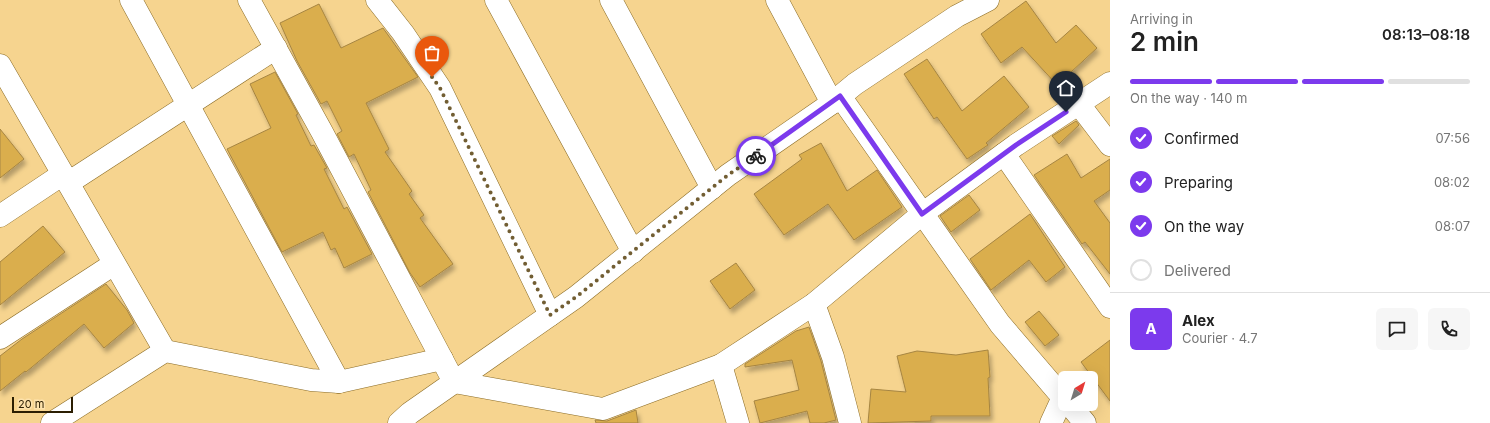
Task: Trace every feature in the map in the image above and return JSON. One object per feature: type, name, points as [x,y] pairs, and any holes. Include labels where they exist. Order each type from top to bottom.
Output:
[{"type":"street","points":[[130,0],[339,382]]},
{"type":"street","points":[[249,0],[322,132],[454,382]]},
{"type":"street","points":[[377,0],[403,33],[440,88],[550,315]]},
{"type":"street","points":[[496,0],[633,252]]},
{"type":"street","points":[[611,0],[712,188]]},
{"type":"street","points":[[777,0],[836,99],[922,214],[1000,324],[1058,392]]},
{"type":"street","points":[[399,423],[410,412],[576,297],[712,188],[855,84],[957,16],[988,0]]},
{"type":"street","points":[[0,216],[188,105],[276,48]]},
{"type":"street","points":[[3,77],[65,179],[165,350]]},
{"type":"street","points":[[454,382],[603,409],[721,365],[814,304],[922,214],[1004,154],[1110,83]]},
{"type":"street","points":[[1078,103],[1110,145]]},
{"type":"street","points":[[1004,154],[1110,307]]},
{"type":"street","points":[[0,338],[114,264]]},
{"type":"street","points":[[814,304],[833,357],[850,423]]},
{"type":"street","points":[[52,423],[165,350],[311,380],[339,382],[442,360]]},
{"type":"street","points":[[721,365],[738,423]]},
{"type":"street","points":[[1051,423],[1058,411]]},
{"type":"street","points":[[1075,411],[1085,423]]},
{"type":"building","points":[[1026,1],[1056,43],[1076,25],[1097,48],[1057,85],[1022,47],[1001,63],[981,34]]},
{"type":"building","points":[[319,4],[341,48],[383,28],[418,77],[366,103],[389,149],[385,152],[412,191],[409,194],[424,215],[420,218],[453,264],[420,287],[410,273],[368,192],[371,190],[354,154],[349,157],[337,134],[342,131],[327,101],[321,104],[297,61],[280,23]]},
{"type":"building","points":[[927,59],[962,111],[1004,76],[1029,107],[986,143],[988,145],[967,159],[937,117],[934,119],[904,74]]},
{"type":"building","points":[[275,72],[298,114],[296,115],[311,146],[314,145],[327,168],[324,169],[344,209],[347,207],[372,254],[344,268],[335,248],[331,250],[323,232],[282,252],[227,149],[271,128],[250,84]]},
{"type":"building","points":[[1076,121],[1079,125],[1059,144],[1052,136]]},
{"type":"building","points":[[0,129],[24,159],[0,178]]},
{"type":"building","points":[[821,143],[847,191],[877,170],[902,207],[854,240],[828,204],[784,235],[754,194],[802,159],[799,155]]},
{"type":"building","points":[[1067,154],[1081,178],[1110,159],[1110,190],[1094,201],[1110,223],[1110,274],[1085,242],[1082,244],[1034,175]]},
{"type":"building","points":[[969,195],[980,210],[951,232],[940,216]]},
{"type":"building","points":[[1030,214],[1065,267],[1046,282],[1029,260],[991,290],[970,259]]},
{"type":"building","points":[[43,226],[65,252],[0,305],[0,262]]},
{"type":"building","points":[[736,263],[755,290],[730,309],[710,281]]},
{"type":"building","points":[[106,284],[127,310],[134,323],[104,348],[84,324],[26,372],[25,371],[0,391],[0,356],[22,339]]},
{"type":"building","points":[[1039,311],[1059,335],[1045,346],[1025,322]]},
{"type":"building","points":[[809,327],[821,361],[836,420],[824,423],[810,423],[807,411],[760,423],[754,401],[799,390],[792,360],[745,367],[745,364],[796,331]]},
{"type":"building","points":[[1110,340],[1110,401],[1098,385],[1098,371],[1088,371],[1081,362]]},
{"type":"building","points":[[988,350],[990,416],[931,416],[931,421],[868,423],[871,389],[906,392],[897,356],[917,351],[956,355]]},
{"type":"building","points":[[636,410],[638,423],[596,423],[595,420],[607,421]]},
{"type":"way so far","points":[[432,77],[440,88],[550,315],[576,297],[728,175],[756,156]]},
{"type":"route","points":[[756,156],[840,96],[922,214],[1016,145],[1066,112]]}]
